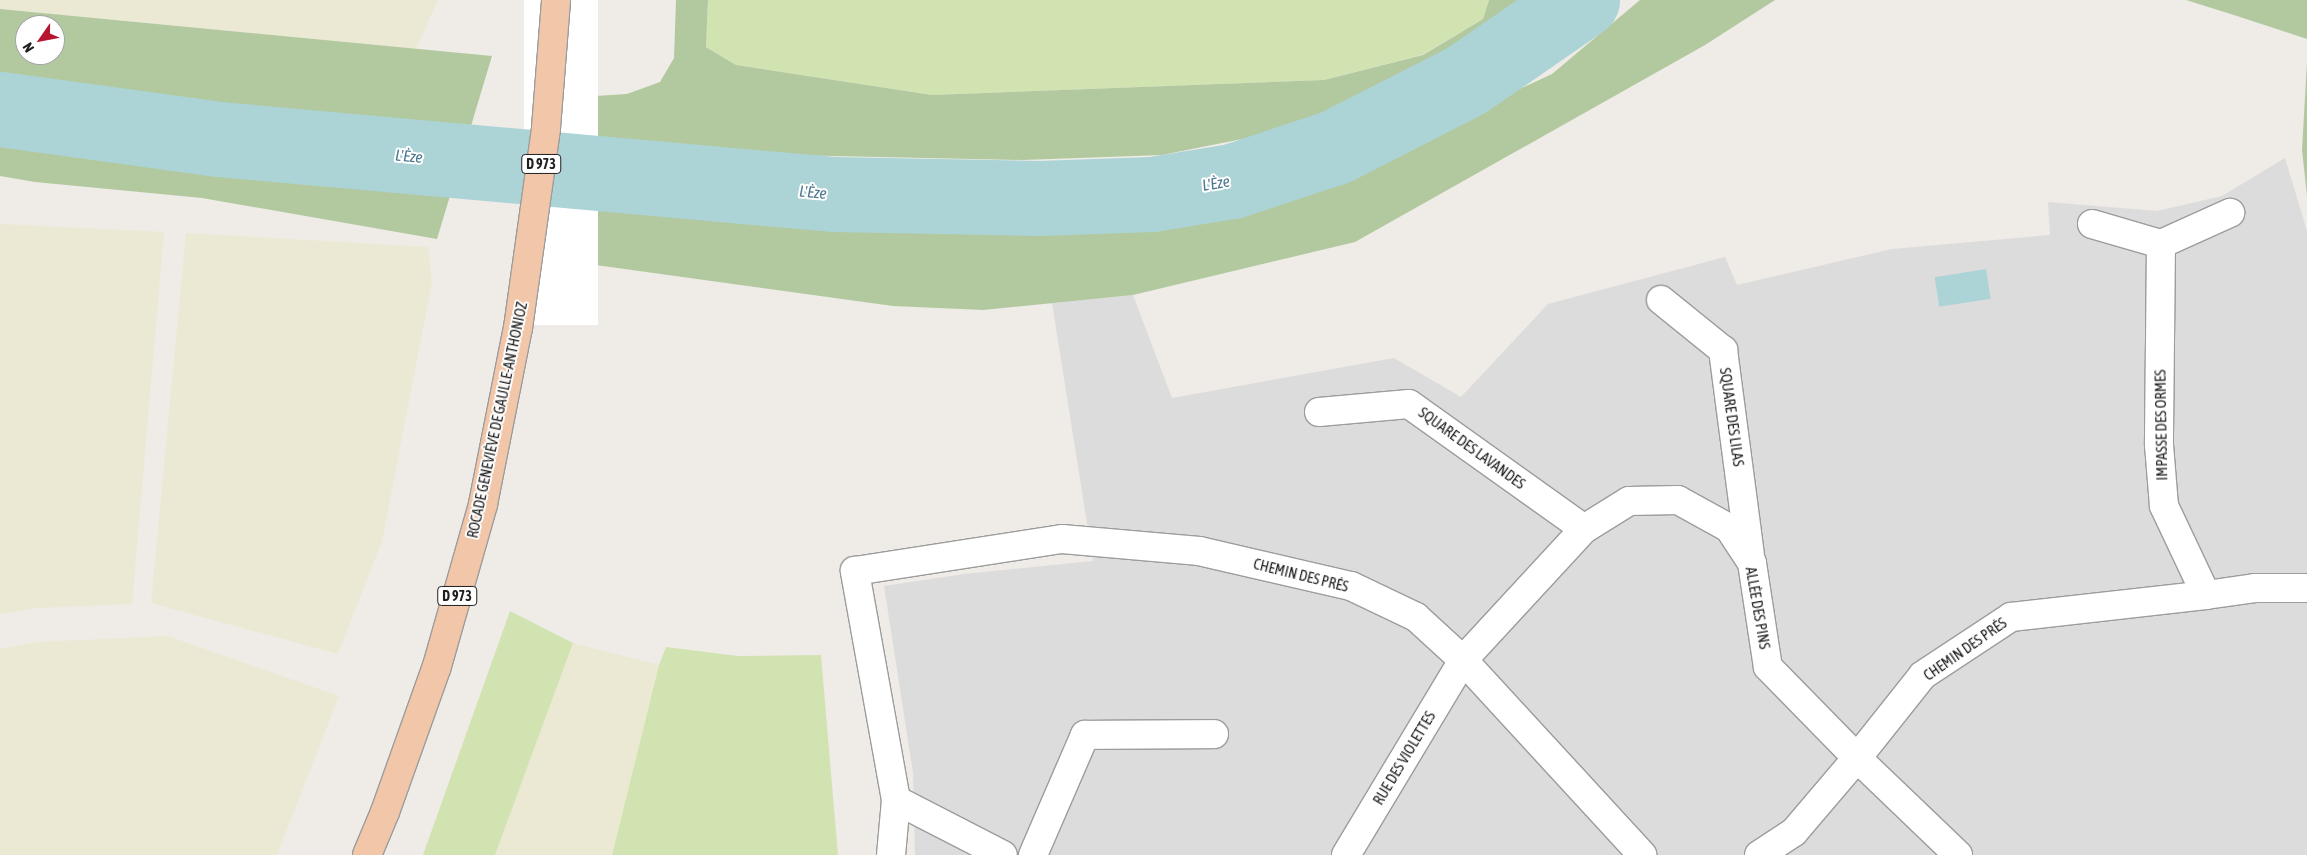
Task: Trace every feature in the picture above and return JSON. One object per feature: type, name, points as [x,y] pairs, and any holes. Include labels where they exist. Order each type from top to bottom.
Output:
[{"type":"main road","name":"ROCADE GENEVIÈVE DE GAULLE-ANTHONIOZ","points":[[367,855],[386,812],[437,666],[483,504],[518,328],[546,128],[556,0]]},
{"type":"street","points":[[2092,224],[2161,244],[2230,213]]},
{"type":"street","name":"IMPASSE DES ORMES","points":[[2161,244],[2159,446],[2164,506],[2206,595]]},
{"type":"street","name":"SQUARE DES LILAS","points":[[1661,300],[1724,350],[1752,563]]},
{"type":"street","name":"SQUARE DES LAVANDES","points":[[1319,412],[1410,404],[1584,529]]},
{"type":"street","name":"ALLÉE DES PINS","points":[[1463,660],[1584,529],[1629,501],[1678,500],[1729,528],[1752,563],[1768,667],[1857,758],[1958,855]]},
{"type":"street","name":"CHEMIN DES PRÉS","points":[[896,800],[855,571],[1062,540],[1199,551],[1351,586],[1416,617],[1463,660],[1642,855]]},
{"type":"street","name":"CHEMIN DES PRÉS","points":[[1759,855],[1794,832],[1857,758],[1923,675],[2011,617],[2255,588],[2307,588]]},
{"type":"street","name":"RUE DES VIOLETTES","points":[[1346,855],[1463,660]]},
{"type":"street","points":[[1033,855],[1085,735],[1214,734]]},
{"type":"street","points":[[891,855],[896,800],[1003,855]]},
{"type":"shaded area","points":[[0,0],[438,0],[416,49],[0,9]]},
{"type":"shaded area","points":[[2285,158],[2307,231],[2307,855],[915,855],[913,773],[884,586],[964,574],[1093,561],[1052,303],[1133,295],[1172,398],[1394,358],[1461,397],[1548,304],[1725,257],[1737,285],[1892,249],[2050,235],[2048,202],[2157,211],[2222,196]]},
{"type":"shaded area","points":[[0,224],[164,232],[132,604],[37,608],[0,614]]},
{"type":"shaded area","points":[[186,233],[428,247],[432,282],[382,541],[338,654],[151,603]]},
{"type":"shaded area","points":[[168,636],[339,696],[277,855],[0,855],[0,649],[38,642]]},
{"type":"shaded area","points":[[573,643],[659,665],[612,855],[495,855]]},
{"type":"green space","points":[[676,0],[708,0],[706,47],[736,65],[932,95],[1324,80],[1423,55],[1483,19],[1489,0],[1541,0],[1502,40],[1470,64],[1412,96],[1307,126],[1162,155],[1023,160],[593,151],[595,96],[627,94],[660,82],[674,58]]},
{"type":"green space","points":[[708,0],[1489,0],[1483,19],[1422,55],[1324,80],[932,95],[736,65],[706,47]]},
{"type":"green space","points":[[1640,0],[1775,0],[1705,45],[1355,242],[1133,295],[983,310],[893,306],[574,262],[585,193],[1042,221],[1198,212],[1366,160],[1552,74]]},
{"type":"green space","points":[[2186,0],[2307,0],[2307,39],[2237,16]]},
{"type":"green space","points":[[0,9],[63,15],[15,15],[15,65],[65,65],[65,15],[492,56],[437,239],[202,198],[35,182],[0,176]]},
{"type":"green space","points":[[2307,62],[2307,196],[2302,150]]},
{"type":"green space","points":[[510,611],[573,643],[495,855],[423,855]]},
{"type":"green space","points":[[666,647],[738,656],[821,655],[838,855],[612,855],[659,665]]},
{"type":"water","points":[[1986,269],[1991,299],[1939,307],[1935,277]]},
{"type":"pier","points":[[524,0],[598,0],[598,325],[524,325]]},
{"type":"waterway","name":"L'Èze","points":[[0,109],[219,139],[833,194],[1039,198],[1152,194],[1232,181],[1335,147],[1466,80],[1582,0]]}]
